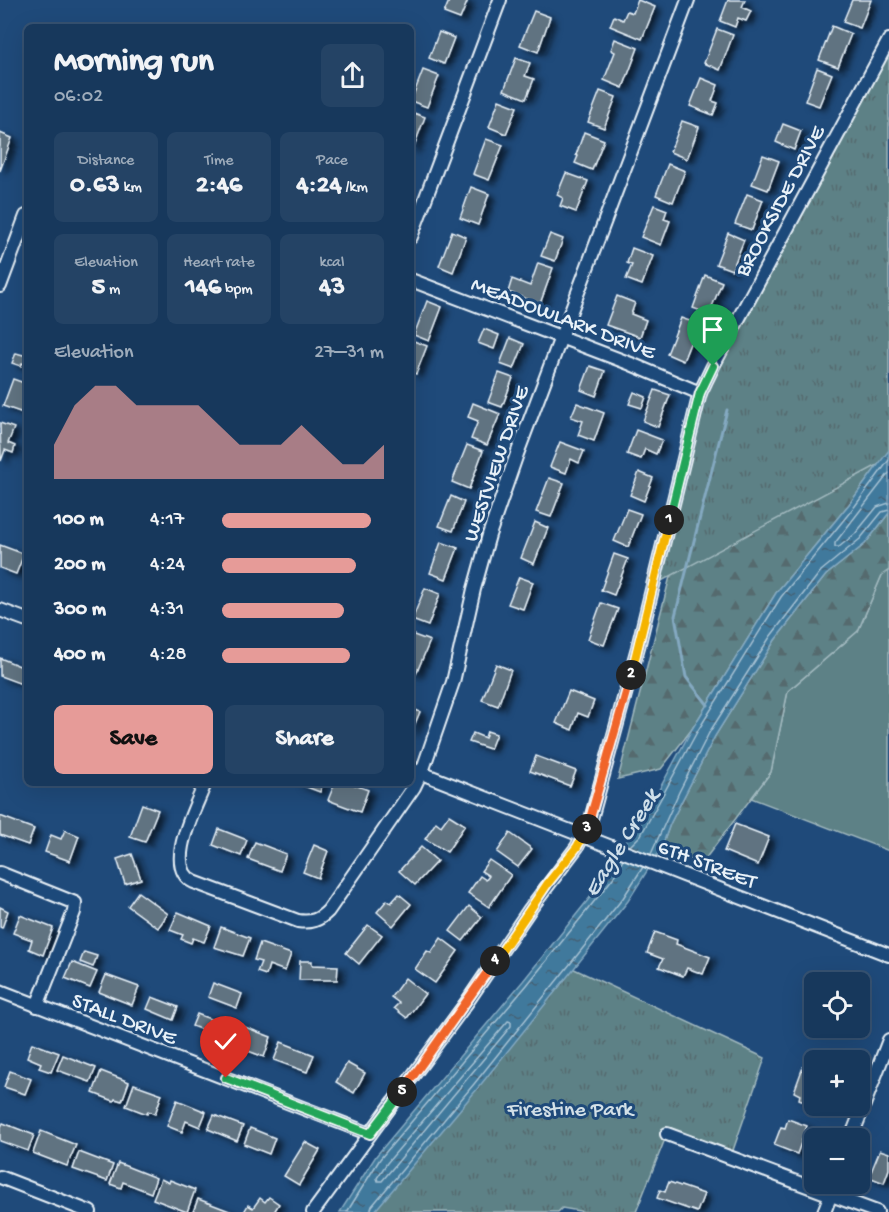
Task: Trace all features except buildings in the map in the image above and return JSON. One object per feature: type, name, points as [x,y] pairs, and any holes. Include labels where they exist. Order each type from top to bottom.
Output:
[{"type":"street","points":[[414,229],[500,0]]},
{"type":"street","name":"WESTVIEW DRIVE","points":[[205,786],[181,850],[182,867],[185,874],[195,882],[298,921],[314,921],[328,911],[414,787],[416,771],[453,682],[489,535],[688,0]]},
{"type":"street","name":"BROOKSIDE DRIVE","points":[[313,1212],[467,1002],[530,909],[584,836],[638,647],[700,393],[802,198],[889,40]]},
{"type":"street","points":[[0,286],[24,221]]},
{"type":"street","name":"MEADOWLARK DRIVE","points":[[414,281],[700,393]]},
{"type":"street","points":[[0,610],[24,619]]},
{"type":"street","name":"6TH STREET","points":[[416,771],[889,954]]},
{"type":"street","points":[[0,873],[75,903],[74,912],[36,1006]]},
{"type":"street","name":"STALL DRIVE","points":[[0,992],[370,1134]]},
{"type":"street","points":[[855,1128],[889,1040]]},
{"type":"street","points":[[668,1134],[804,1179]]},
{"type":"street","points":[[0,1177],[90,1212]]},
{"type":"street","points":[[824,1212],[831,1194]]},
{"type":"street","points":[[843,1194],[877,1212]]},
{"type":"green space","points":[[889,40],[889,459],[654,585],[700,393]]},
{"type":"green space","points":[[889,450],[850,503],[776,593],[692,729],[661,769],[618,779],[674,561]]},
{"type":"green space","points":[[889,513],[889,570],[882,575],[858,631],[788,691],[771,772],[702,863],[661,849],[670,824],[715,736],[775,640],[826,575],[865,544]]},
{"type":"green space","points":[[889,570],[889,851],[751,798],[771,772],[788,691],[858,631],[882,575]]},
{"type":"green space","name":"Firestine Park","points":[[557,961],[765,1058],[730,1159],[667,1134],[636,1212],[585,1212],[562,1208],[558,1212],[354,1212]]},
{"type":"water","points":[[889,450],[889,513],[865,544],[826,575],[775,640],[715,736],[670,824],[661,849],[628,901],[478,1088],[374,1212],[340,1212],[376,1156],[523,981],[608,875],[627,839],[636,832],[692,729],[776,593],[850,503]]},
{"type":"waterway","points":[[708,705],[686,677],[675,616],[727,410]]},
{"type":"route","points":[[226,1078],[370,1134],[467,1002],[548,883],[577,847],[589,824],[613,742],[700,393],[713,366]]},
{"type":"water label","name":"Eagle Creek","points":[[620,842]]}]
